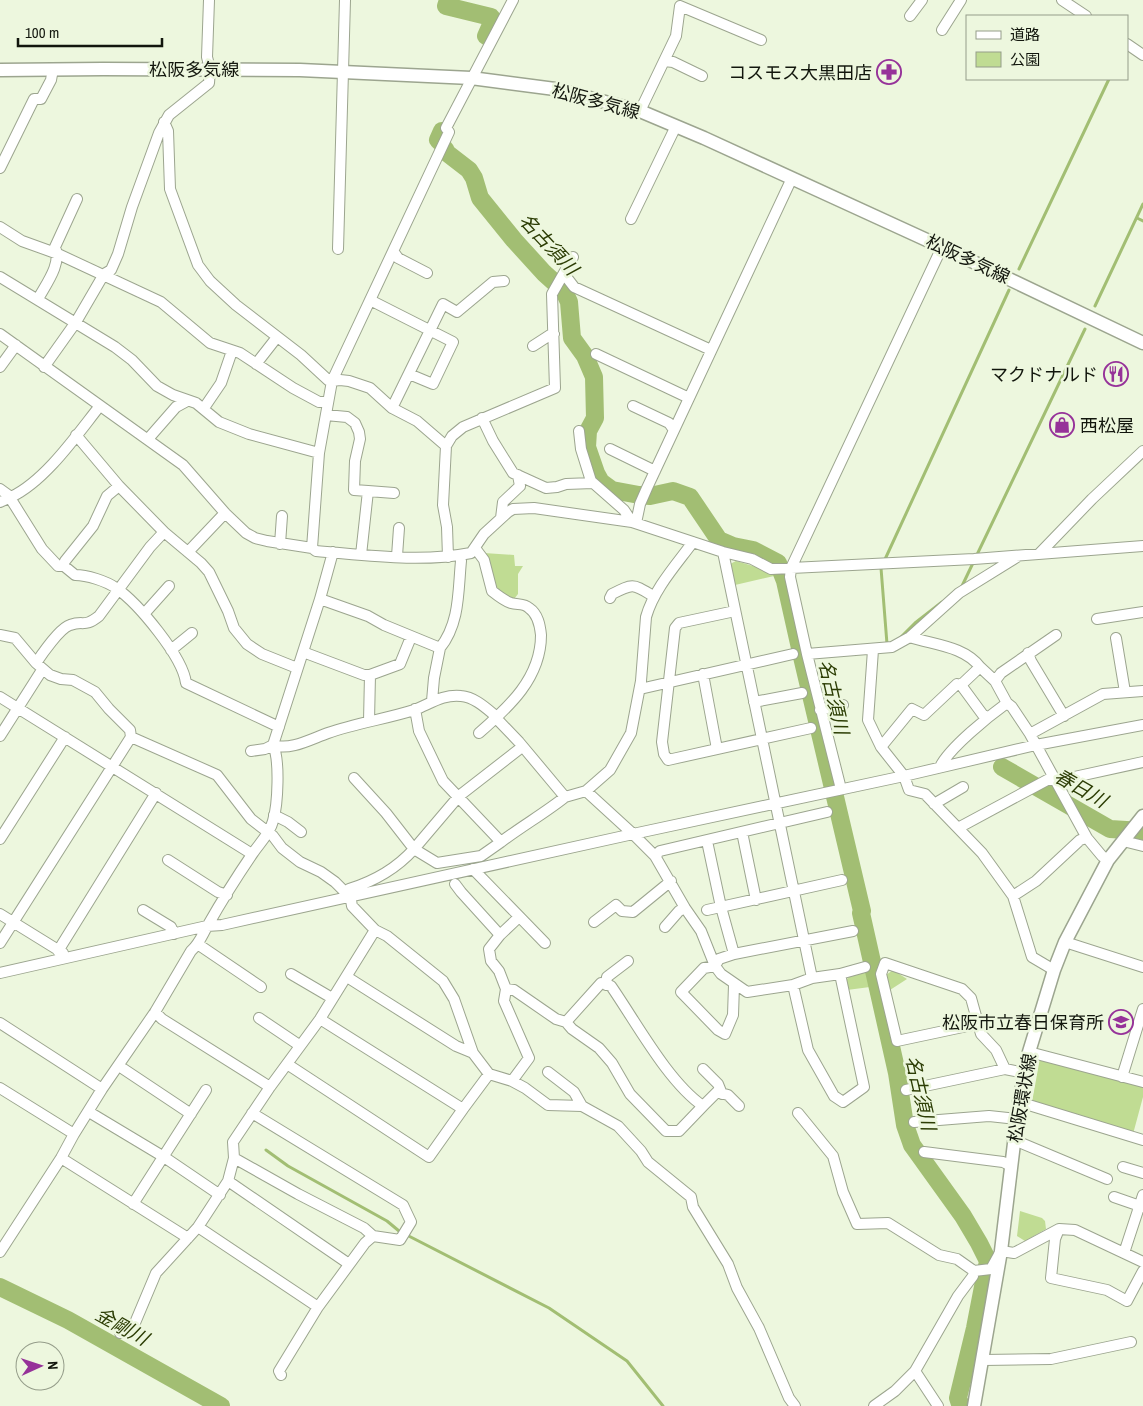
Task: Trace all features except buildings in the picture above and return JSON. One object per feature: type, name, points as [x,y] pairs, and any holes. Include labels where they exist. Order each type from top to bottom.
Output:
[{"type":"main road","name":"松阪多気線","points":[[0,70],[210,69],[344,72],[471,78],[555,89],[640,111],[676,126],[942,247],[1143,343]]},
{"type":"main road","name":"松阪環状線","points":[[975,1400],[1001,1251],[1019,1102],[1029,1052],[1054,970],[1065,942],[1108,860],[1143,816]]},
{"type":"street","points":[[44,367],[76,322],[104,274],[111,270],[164,122],[169,115],[209,83],[210,69],[207,57],[209,0]]},
{"type":"street","points":[[338,249],[345,0]]},
{"type":"street","points":[[312,548],[319,453],[332,382],[449,132],[446,128],[513,0]]},
{"type":"street","points":[[910,16],[922,0]]},
{"type":"street","points":[[942,30],[961,0]]},
{"type":"street","points":[[1062,0],[1084,15]]},
{"type":"street","points":[[640,111],[676,36],[680,6],[761,40]]},
{"type":"street","points":[[1128,45],[1143,55]]},
{"type":"street","points":[[664,61],[673,62],[702,76]]},
{"type":"street","points":[[1,165],[34,99],[41,99],[51,80],[53,69]]},
{"type":"street","points":[[164,122],[168,131],[170,189],[198,265],[210,281],[236,305],[301,355],[328,380],[332,382],[340,380],[349,381],[373,390],[392,408],[417,421],[446,446]]},
{"type":"street","points":[[632,219],[676,126]]},
{"type":"street","points":[[634,522],[647,488],[792,178]]},
{"type":"street","points":[[38,298],[57,261],[58,254],[55,247],[77,200]]},
{"type":"street","points":[[0,227],[22,241],[104,274],[161,302],[210,343],[240,354],[293,388],[319,402],[328,402]]},
{"type":"street","points":[[841,789],[807,654],[790,577],[790,568],[942,247]]},
{"type":"street","points":[[393,251],[398,258],[427,273]]},
{"type":"street","points":[[448,557],[447,528],[443,505],[446,446],[457,431],[482,418],[555,388],[552,294],[573,257]]},
{"type":"street","points":[[0,276],[114,346],[132,360],[157,386],[173,395],[196,403],[220,422],[249,434],[319,453]]},
{"type":"street","points":[[563,276],[574,287],[711,350]]},
{"type":"street","points":[[392,408],[443,304],[457,312],[493,282],[504,281]]},
{"type":"street","points":[[370,300],[453,342],[433,384],[409,374]]},
{"type":"street","points":[[0,334],[183,465],[225,513],[250,536],[280,544],[312,548],[316,551],[361,555],[448,557],[460,555],[470,553],[484,534],[513,509],[534,508],[634,522],[723,552],[752,559],[771,569],[977,559],[1143,546]]},
{"type":"street","points":[[533,346],[554,334]]},
{"type":"street","points":[[256,364],[274,342]]},
{"type":"street","points":[[0,367],[16,346]]},
{"type":"street","points":[[204,408],[221,383],[232,351]]},
{"type":"street","points":[[596,354],[689,398]]},
{"type":"street","points":[[173,395],[176,407]]},
{"type":"street","points":[[148,439],[176,407],[188,401]]},
{"type":"street","points":[[0,502],[18,493],[53,464],[99,406]]},
{"type":"street","points":[[633,406],[669,423],[674,430]]},
{"type":"street","points":[[326,415],[347,417],[357,427],[360,439],[355,461],[354,490],[394,493]]},
{"type":"street","points":[[482,418],[510,470],[518,475],[546,488],[557,488],[566,484],[594,483]]},
{"type":"street","points":[[579,431],[581,449],[591,481],[624,510],[634,522]]},
{"type":"street","points":[[76,435],[119,486],[164,532],[209,572],[234,628],[247,644],[262,654],[298,668]]},
{"type":"street","points":[[610,449],[655,471]]},
{"type":"street","points":[[1039,554],[1092,498],[1143,451]]},
{"type":"street","points":[[501,518],[503,502],[520,486],[518,475]]},
{"type":"street","points":[[64,566],[65,561],[93,526],[107,496],[119,486]]},
{"type":"street","points":[[0,489],[11,497],[12,502],[42,549],[58,566],[64,566],[76,575],[82,575],[114,586],[144,614],[171,650],[185,675],[186,684],[279,727]]},
{"type":"street","points":[[361,555],[368,491]]},
{"type":"street","points":[[188,552],[225,513]]},
{"type":"street","points":[[280,544],[282,516]]},
{"type":"street","points":[[397,556],[400,528]]},
{"type":"street","points":[[0,736],[63,629],[70,625],[90,623],[98,616],[150,547],[164,532]]},
{"type":"street","points":[[354,778],[386,813],[414,849],[437,863],[481,856],[520,828],[539,818],[565,797],[586,791],[610,770],[617,761],[631,733],[640,689],[646,617],[653,596],[692,542]]},
{"type":"street","points":[[475,548],[484,560],[492,591],[510,603],[520,603],[529,607],[540,626],[540,653],[531,674],[514,700],[480,733]]},
{"type":"street","points":[[0,1252],[61,1158],[102,1089],[156,1012],[192,951],[199,945],[207,926],[252,854],[268,833],[273,822],[277,793],[276,752],[273,745],[320,599],[333,552]]},
{"type":"street","points":[[723,552],[812,978]]},
{"type":"street","points":[[432,701],[440,648],[451,630],[455,619],[460,555]]},
{"type":"street","points":[[807,654],[892,648],[910,637],[959,593],[1020,555]]},
{"type":"street","points":[[144,614],[169,586]]},
{"type":"street","points":[[610,598],[612,594],[627,586],[636,586],[653,596]]},
{"type":"street","points":[[320,599],[368,616],[440,648]]},
{"type":"street","points":[[735,611],[680,623],[675,628],[662,742],[668,760],[811,728]]},
{"type":"street","points":[[1097,619],[1143,612]]},
{"type":"street","points":[[171,650],[192,633]]},
{"type":"street","points":[[995,681],[1001,673],[1056,635]]},
{"type":"street","points":[[303,652],[364,675],[370,675],[400,664],[411,636]]},
{"type":"street","points":[[0,943],[131,737],[130,730],[95,692],[73,680],[61,679],[50,675],[39,667],[15,638],[1,637]]},
{"type":"street","points":[[910,637],[961,651],[974,660],[995,681],[1007,703],[1012,707],[1030,734],[1087,838],[1102,856],[1108,860]]},
{"type":"street","points":[[1116,638],[1125,692]]},
{"type":"street","points":[[871,650],[868,720],[881,747],[904,776],[909,790],[925,794],[982,853],[1013,896],[1032,958],[1054,970]]},
{"type":"street","points":[[1028,653],[1064,716]]},
{"type":"street","points":[[640,689],[794,654]]},
{"type":"street","points":[[881,747],[912,709],[924,715],[957,684],[961,685],[980,667]]},
{"type":"street","points":[[702,674],[717,749]]},
{"type":"street","points":[[369,721],[370,675]]},
{"type":"street","points":[[961,685],[983,715],[988,717]]},
{"type":"street","points":[[1030,734],[1104,694],[1143,691]]},
{"type":"street","points":[[754,702],[802,693]]},
{"type":"street","points":[[251,751],[265,749],[273,745],[281,748],[330,732],[414,709],[432,701],[450,696],[463,696],[473,699],[497,718],[565,797]]},
{"type":"street","points":[[0,697],[252,854]]},
{"type":"street","points":[[940,767],[943,761],[967,736],[1007,703]]},
{"type":"street","points":[[820,710],[843,705]]},
{"type":"street","points":[[414,709],[419,731],[443,781],[501,842]]},
{"type":"street","points":[[0,973],[207,926],[222,925],[904,776],[1036,745],[1143,724]]},
{"type":"street","points":[[0,839],[65,737]]},
{"type":"street","points":[[131,737],[217,775],[251,819],[273,836],[282,848],[300,862],[321,872],[350,896]]},
{"type":"street","points":[[522,747],[459,796],[406,858],[380,877],[349,889],[352,906],[375,930],[387,936],[443,981],[454,999],[473,1053],[489,1074],[512,1081],[548,1105],[582,1106],[618,1126],[641,1151],[648,1162],[691,1197],[693,1207],[728,1264],[737,1288],[759,1328],[794,1406]]},
{"type":"street","points":[[958,828],[1048,779],[1056,781],[1143,762]]},
{"type":"street","points":[[934,804],[963,787]]},
{"type":"street","points":[[586,791],[655,856],[685,908],[701,931],[715,966],[734,985],[746,992],[793,985],[812,978],[865,968]]},
{"type":"street","points":[[58,950],[156,793]]},
{"type":"street","points":[[655,856],[660,850],[707,841],[827,812]]},
{"type":"street","points":[[274,815],[302,832]]},
{"type":"street","points":[[742,832],[756,900]]},
{"type":"street","points":[[1013,896],[1036,881],[1080,840],[1087,838]]},
{"type":"street","points":[[707,841],[721,907],[734,954]]},
{"type":"street","points":[[1124,841],[1143,846]]},
{"type":"street","points":[[168,860],[227,896]]},
{"type":"street","points":[[473,869],[545,944]]},
{"type":"street","points":[[707,910],[842,880]]},
{"type":"street","points":[[594,922],[616,905],[622,910],[633,912],[671,881]]},
{"type":"street","points":[[455,884],[500,935]]},
{"type":"street","points":[[665,927],[679,911],[685,908]]},
{"type":"street","points":[[143,910],[171,927],[174,934]]},
{"type":"street","points":[[0,914],[70,958]]},
{"type":"street","points":[[512,1081],[530,1058],[504,1001],[506,989],[499,971],[491,961],[489,949],[500,935],[519,918]]},
{"type":"street","points":[[120,1333],[132,1330],[156,1274],[198,1227],[220,1195],[228,1181],[234,1158],[233,1142],[299,1045],[320,1019],[375,930]]},
{"type":"street","points":[[734,985],[733,1015],[725,1034],[718,1030],[681,992],[704,968],[715,966],[719,960],[734,954],[805,942],[853,931]]},
{"type":"street","points":[[1065,942],[1143,967]]},
{"type":"street","points":[[199,945],[261,987]]},
{"type":"street","points":[[606,985],[608,977],[628,961]]},
{"type":"street","points":[[977,1024],[897,1042],[882,974],[884,963],[962,989],[971,998],[981,1034],[996,1050],[1005,1069]]},
{"type":"street","points":[[291,974],[332,998]]},
{"type":"street","points":[[793,985],[808,1050],[834,1096],[843,1102],[864,1087],[840,974]]},
{"type":"street","points":[[347,977],[456,1046],[473,1053]]},
{"type":"street","points":[[566,1022],[601,983],[612,986],[670,1074],[703,1106]]},
{"type":"street","points":[[506,989],[514,990],[556,1019],[566,1022],[572,1029],[598,1048],[612,1063],[630,1094],[666,1131],[679,1131],[717,1092],[728,1095],[739,1106]]},
{"type":"street","points":[[1122,1077],[1143,1009]]},
{"type":"street","points":[[156,1012],[162,1019],[270,1087]]},
{"type":"street","points":[[259,1018],[299,1045]]},
{"type":"street","points":[[320,1019],[463,1109]]},
{"type":"street","points":[[0,1023],[102,1089]]},
{"type":"street","points":[[1029,1052],[1143,1082]]},
{"type":"street","points":[[287,1064],[429,1157],[489,1074]]},
{"type":"street","points":[[119,1066],[191,1114]]},
{"type":"street","points":[[702,1069],[718,1084],[722,1094]]},
{"type":"street","points":[[906,1090],[1005,1069],[1025,1073]]},
{"type":"street","points":[[548,1072],[574,1092],[582,1106]]},
{"type":"street","points":[[0,1088],[74,1134]]},
{"type":"street","points":[[133,1204],[206,1090]]},
{"type":"street","points":[[1019,1102],[1143,1140]]},
{"type":"street","points":[[89,1112],[164,1157],[220,1195]]},
{"type":"street","points":[[234,1158],[364,1228],[373,1236],[400,1240],[411,1222],[403,1205],[252,1113]]},
{"type":"street","points":[[798,1113],[833,1156],[843,1192],[857,1224],[888,1223],[939,1255],[957,1259],[974,1271],[992,1269],[1001,1251],[1014,1253],[1058,1230],[1075,1230],[1143,1262]]},
{"type":"street","points":[[914,1122],[989,1116],[1017,1119]]},
{"type":"street","points":[[1014,1140],[1107,1179]]},
{"type":"street","points":[[924,1152],[1003,1162],[1011,1166]]},
{"type":"street","points":[[61,1158],[188,1238]]},
{"type":"street","points":[[1123,1167],[1143,1173]]},
{"type":"street","points":[[228,1181],[349,1264]]},
{"type":"street","points":[[1124,1254],[1141,1207],[1143,1195]]},
{"type":"street","points":[[1114,1196],[1141,1207]]},
{"type":"street","points":[[198,1227],[318,1307]]},
{"type":"street","points":[[1058,1230],[1055,1239],[1051,1278],[1107,1290],[1127,1301],[1143,1272]]},
{"type":"street","points":[[281,1375],[280,1371],[318,1307],[365,1243],[373,1236]]},
{"type":"street","points":[[874,1406],[895,1391],[915,1371],[958,1296],[973,1276],[974,1271]]},
{"type":"street","points":[[983,1360],[1051,1359],[1131,1342]]},
{"type":"street","points":[[915,1371],[938,1406]]},
{"type":"green space","points":[[484,553],[514,555],[515,566],[523,566],[518,574],[518,594],[514,599],[496,587]]},
{"type":"green space","points":[[736,561],[770,571],[774,576],[735,585],[730,564]]},
{"type":"green space","points":[[893,970],[907,979],[890,990],[886,975]]},
{"type":"green space","points":[[867,972],[870,987],[847,990],[846,980],[850,976]]},
{"type":"green space","points":[[1040,1058],[1143,1087],[1143,1097],[1133,1134],[1032,1102]]},
{"type":"green space","points":[[1020,1211],[1042,1218],[1045,1221],[1046,1229],[1025,1241],[1017,1236]]},
{"type":"waterway","name":"名古須川","points":[[448,0],[446,6],[491,17],[493,20],[486,36]]},
{"type":"waterway","points":[[1019,269],[1109,80]]},
{"type":"waterway","name":"名古須川","points":[[440,142],[438,140],[442,131]]},
{"type":"waterway","name":"名古須川","points":[[445,149],[447,153],[469,170],[474,178],[480,198],[514,240],[544,273],[564,291],[569,302],[572,338],[585,356],[594,377],[595,418],[588,431],[587,447],[601,482],[612,490],[639,495],[650,496],[673,491],[690,497],[719,540],[733,546],[753,550],[778,563],[785,581],[862,911],[897,1073],[905,1125],[912,1145],[963,1216],[988,1261],[975,1328],[958,1398],[963,1406]]},
{"type":"waterway","points":[[1095,306],[1143,204]]},
{"type":"waterway","points":[[1137,218],[1143,221]]},
{"type":"waterway","points":[[887,644],[881,568],[1009,290]]},
{"type":"waterway","points":[[962,586],[1085,329]]},
{"type":"waterway","points":[[899,639],[915,623],[942,602]]},
{"type":"waterway","name":"春日川","points":[[1002,767],[1110,829],[1143,831]]},
{"type":"waterway","points":[[266,1150],[288,1166],[387,1221],[399,1231],[549,1308],[627,1361],[663,1406]]},
{"type":"waterway","name":"金剛川","points":[[0,1287],[68,1320],[221,1406]]},
{"type":"place","name":"コスモス大黒田店","points":[[889,72]]},
{"type":"place","name":"マクドナルド","points":[[1116,374]]},
{"type":"place","name":"西松屋","points":[[1062,425]]},
{"type":"place","name":"松阪市立春日保育所","points":[[1121,1022]]}]
